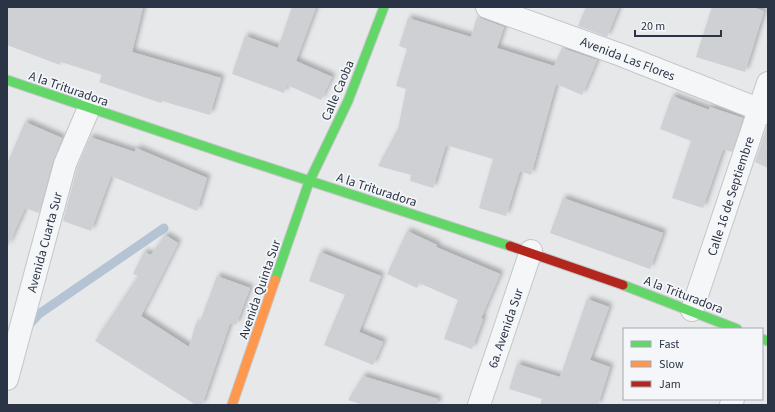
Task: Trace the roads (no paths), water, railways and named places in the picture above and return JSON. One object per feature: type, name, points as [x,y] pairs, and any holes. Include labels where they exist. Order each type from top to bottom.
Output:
[{"type":"street","name":"Calle Caoba","points":[[309,182],[348,101],[384,7]]},
{"type":"street","name":"Avenida Las Flores","points":[[487,7],[621,54],[763,112]]},
{"type":"street","name":"A la Trituradora","points":[[7,80],[309,182],[531,251],[692,310],[735,328]]},
{"type":"street","name":"Calle 16 de Septiembre","points":[[692,310],[763,112],[768,83]]},
{"type":"street","name":"Avenida Cuarta Sur","points":[[7,379],[65,164],[89,108]]},
{"type":"street","name":"Avenida Quinta Sur","points":[[232,405],[309,182]]},
{"type":"street","name":"6a. Avenida Sur","points":[[479,405],[531,251]]},
{"type":"waterway","points":[[28,326],[39,314],[164,228]]}]
